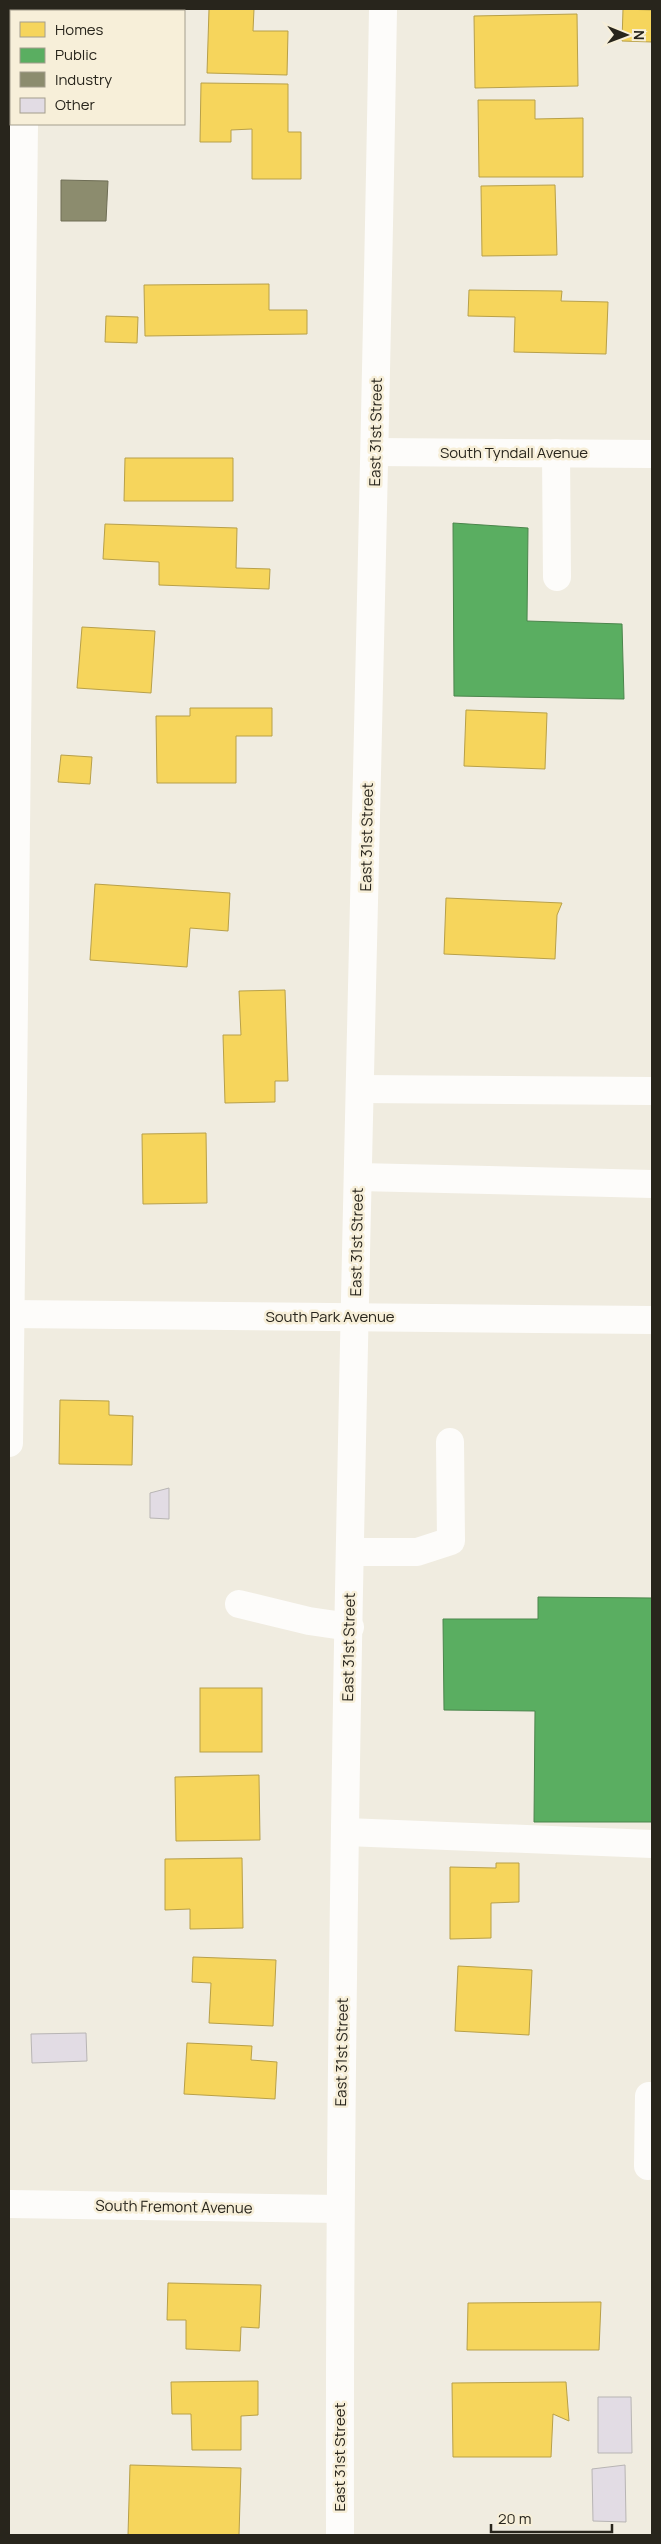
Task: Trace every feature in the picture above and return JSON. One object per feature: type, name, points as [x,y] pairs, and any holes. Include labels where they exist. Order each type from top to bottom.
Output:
[{"type":"street","name":"East 31st Street","points":[[340,2535],[339,2209],[355,1317],[376,452],[384,9]]},
{"type":"street","points":[[9,1443],[24,125]]},
{"type":"street","name":"South Tyndall Avenue","points":[[376,452],[652,454]]},
{"type":"street","points":[[556,453],[557,577]]},
{"type":"street","points":[[360,1089],[652,1092]]},
{"type":"street","points":[[358,1177],[652,1184]]},
{"type":"street","name":"South Park Avenue","points":[[10,1314],[652,1320]]},
{"type":"street","points":[[351,1552],[417,1552],[451,1541],[450,1442]]},
{"type":"street","points":[[239,1604],[309,1621],[350,1627]]},
{"type":"street","points":[[346,1832],[652,1844]]},
{"type":"street","points":[[648,2166],[649,2096]]},
{"type":"street","name":"South Fremont Avenue","points":[[9,2204],[339,2209]]},
{"type":"building: Homes","points":[[209,9],[254,9],[253,31],[288,31],[287,75],[207,73]]},
{"type":"building: Homes","points":[[623,9],[652,10],[652,42],[622,41]]},
{"type":"building: Homes","points":[[577,14],[578,86],[475,88],[474,16]]},
{"type":"building: Homes","points":[[201,83],[288,84],[288,132],[301,132],[301,179],[252,179],[252,129],[231,130],[231,142],[200,142]]},
{"type":"building: Homes","points":[[478,100],[535,100],[535,119],[583,118],[583,177],[479,177]]},
{"type":"building: Homes","points":[[555,185],[557,255],[482,256],[481,186]]},
{"type":"building: Homes","points":[[269,284],[269,310],[307,310],[307,334],[145,336],[144,285]]},
{"type":"building: Homes","points":[[469,290],[562,291],[561,301],[608,302],[606,354],[514,352],[515,317],[468,316]]},
{"type":"building: Homes","points":[[106,316],[138,317],[137,343],[105,342]]},
{"type":"building: Homes","points":[[125,458],[233,458],[233,501],[124,501]]},
{"type":"building: Homes","points":[[105,524],[237,528],[236,568],[270,569],[269,589],[159,585],[159,562],[103,559]]},
{"type":"building: Homes","points":[[82,627],[155,631],[151,693],[77,688]]},
{"type":"building: Homes","points":[[190,708],[272,708],[272,736],[236,736],[236,783],[157,783],[156,716],[190,716]]},
{"type":"building: Homes","points":[[466,710],[547,713],[545,769],[464,766]]},
{"type":"building: Homes","points":[[61,755],[92,757],[90,784],[58,782]]},
{"type":"building: Homes","points":[[95,884],[230,893],[228,931],[190,928],[187,967],[90,960]]},
{"type":"building: Homes","points":[[446,898],[562,903],[557,915],[555,959],[444,954]]},
{"type":"building: Homes","points":[[285,990],[288,1081],[275,1081],[275,1102],[225,1103],[223,1035],[241,1035],[239,991]]},
{"type":"building: Homes","points":[[206,1133],[207,1203],[143,1204],[142,1134]]},
{"type":"building: Homes","points":[[60,1400],[109,1401],[109,1415],[133,1416],[132,1465],[59,1464]]},
{"type":"building: Homes","points":[[200,1688],[262,1688],[262,1752],[200,1752]]},
{"type":"building: Homes","points":[[259,1775],[260,1840],[176,1841],[175,1777]]},
{"type":"building: Homes","points":[[242,1858],[243,1928],[190,1929],[190,1909],[165,1910],[165,1859]]},
{"type":"building: Homes","points":[[496,1863],[519,1863],[519,1902],[491,1903],[491,1938],[450,1939],[450,1867],[496,1868]]},
{"type":"building: Homes","points":[[193,1957],[276,1960],[273,2026],[209,2023],[211,1983],[192,1982]]},
{"type":"building: Homes","points":[[458,1966],[532,1970],[529,2035],[455,2031]]},
{"type":"building: Homes","points":[[187,2043],[252,2046],[251,2060],[277,2062],[275,2099],[184,2094]]},
{"type":"building: Homes","points":[[168,2283],[261,2285],[259,2328],[241,2327],[240,2351],[186,2349],[186,2320],[167,2320]]},
{"type":"building: Homes","points":[[601,2302],[599,2350],[467,2350],[468,2303]]},
{"type":"building: Homes","points":[[258,2381],[258,2415],[241,2416],[241,2450],[192,2450],[191,2414],[172,2414],[171,2382]]},
{"type":"building: Homes","points":[[566,2382],[569,2421],[553,2414],[551,2457],[453,2457],[452,2383]]},
{"type":"building: Homes","points":[[130,2465],[241,2468],[239,2535],[128,2535]]},
{"type":"building: Public","points":[[453,523],[528,528],[527,621],[622,624],[624,699],[454,696]]},
{"type":"building: Public","points":[[538,1597],[652,1598],[652,1822],[534,1822],[535,1711],[444,1710],[443,1619],[538,1619]]},
{"type":"building: Industry","points":[[61,180],[108,181],[106,221],[61,221]]},
{"type":"building: Other","points":[[169,1488],[169,1519],[150,1518],[150,1493]]},
{"type":"building: Other","points":[[86,2033],[87,2061],[32,2063],[31,2034]]},
{"type":"building: Other","points":[[598,2397],[631,2397],[632,2453],[598,2453]]},
{"type":"building: Other","points":[[625,2465],[626,2522],[593,2521],[592,2469]]}]
